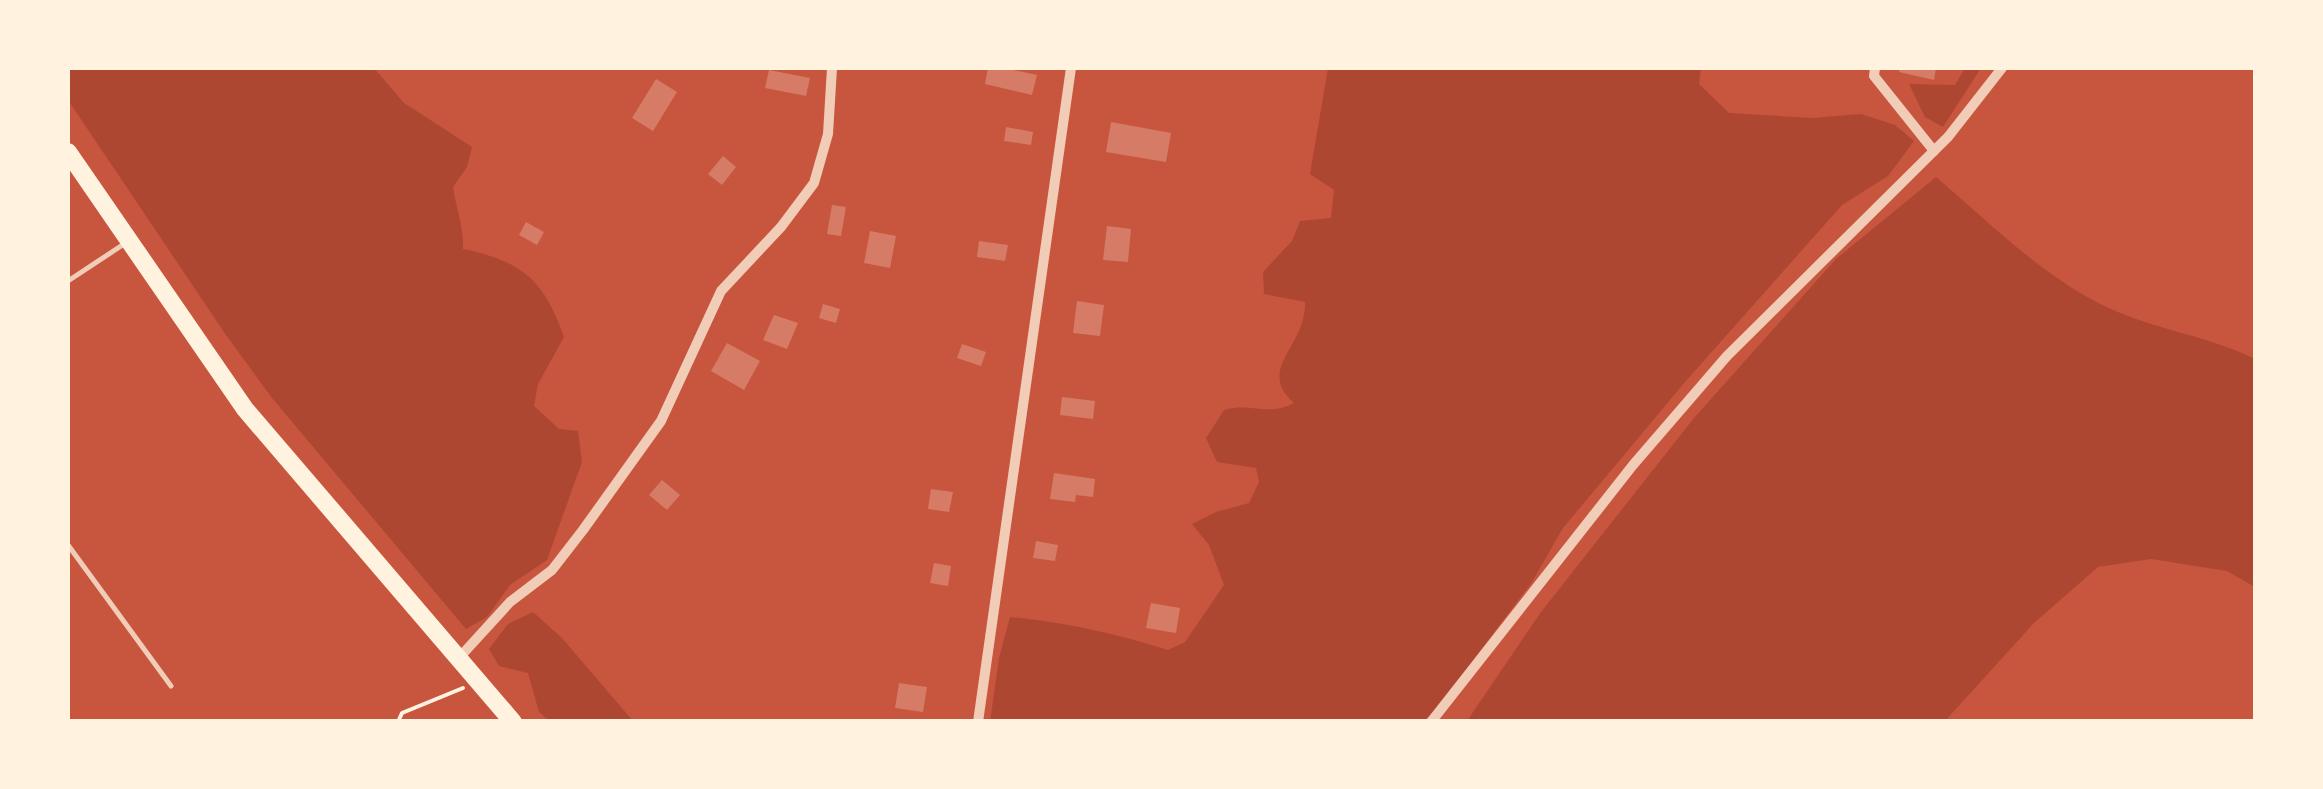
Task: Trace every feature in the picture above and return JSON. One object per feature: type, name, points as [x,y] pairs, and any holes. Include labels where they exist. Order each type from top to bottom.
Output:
[{"type":"main road","points":[[68,152],[245,409],[513,722]]},
{"type":"street","points":[[458,659],[510,602],[552,570],[583,530],[660,421],[721,290],[781,227],[814,183],[828,134],[832,68]]},
{"type":"street","points":[[978,722],[1071,68]]},
{"type":"street","points":[[1875,68],[1874,76],[1934,152]]},
{"type":"street","points":[[1431,722],[1633,465],[1716,370],[1934,152],[2002,68]]},
{"type":"lane","points":[[68,281],[128,241]]},
{"type":"lane","points":[[68,545],[171,686]]},
{"type":"path","points":[[398,722],[402,713],[478,682]]},
{"type":"shaded area","points":[[68,68],[374,68],[404,103],[472,147],[467,167],[453,187],[463,249],[516,267],[539,287],[548,301],[564,337],[538,384],[534,406],[559,429],[578,431],[582,462],[547,560],[510,585],[487,617],[466,629],[272,398],[68,100]]},
{"type":"shaded area","points":[[1328,68],[1701,68],[1699,84],[1729,113],[1811,118],[1861,114],[1895,125],[1914,141],[1888,176],[1842,205],[1685,382],[1563,528],[1532,582],[1423,721],[990,722],[999,658],[1010,617],[1090,629],[1168,650],[1185,642],[1224,585],[1209,545],[1192,524],[1249,503],[1259,482],[1256,468],[1217,462],[1206,438],[1224,410],[1276,409],[1294,403],[1283,391],[1281,368],[1299,332],[1305,302],[1264,294],[1263,272],[1292,241],[1300,221],[1331,218],[1334,190],[1310,174]]},
{"type":"shaded area","points":[[1965,68],[1981,68],[1943,127],[1925,117],[1909,84],[1955,85]]},
{"type":"shaded area","points":[[1936,177],[2018,248],[2085,296],[2127,316],[2255,359],[2255,587],[2227,571],[2151,559],[2098,567],[2034,623],[1945,721],[1467,721],[1541,612],[1694,418],[1836,259]]},
{"type":"shaded area","points":[[533,612],[562,638],[633,721],[549,721],[539,712],[528,673],[499,666],[489,649],[508,624]]},
{"type":"building","points":[[988,68],[1037,75],[1032,95],[985,84]]},
{"type":"building","points":[[1900,68],[1936,68],[1934,80],[1899,72]]},
{"type":"building","points":[[769,70],[810,78],[806,96],[765,88]]},
{"type":"building","points":[[656,79],[677,92],[653,131],[632,118]]},
{"type":"building","points":[[1111,122],[1171,133],[1166,162],[1106,152]]},
{"type":"building","points":[[1006,127],[1033,132],[1031,145],[1004,141]]},
{"type":"building","points":[[723,156],[736,167],[722,185],[708,174]]},
{"type":"building","points":[[832,205],[846,207],[841,236],[827,234]]},
{"type":"building","points":[[526,222],[544,232],[537,245],[519,235]]},
{"type":"building","points":[[1107,226],[1131,229],[1128,262],[1103,260]]},
{"type":"building","points":[[870,231],[896,236],[890,268],[864,263]]},
{"type":"building","points":[[979,241],[1008,245],[1005,261],[977,257]]},
{"type":"building","points":[[1077,301],[1104,305],[1100,336],[1073,333]]},
{"type":"building","points":[[823,304],[840,309],[836,323],[819,318]]},
{"type":"building","points":[[774,315],[798,323],[787,349],[763,340]]},
{"type":"building","points":[[727,343],[760,361],[744,390],[711,371]]},
{"type":"building","points":[[962,344],[986,352],[981,366],[957,358]]},
{"type":"building","points":[[1062,397],[1095,401],[1093,419],[1060,415]]},
{"type":"building","points":[[1054,473],[1095,479],[1093,497],[1076,495],[1075,502],[1050,499]]},
{"type":"building","points":[[662,480],[680,495],[667,510],[649,495]]},
{"type":"building","points":[[931,489],[953,492],[949,512],[928,509]]},
{"type":"building","points":[[1036,541],[1058,545],[1055,561],[1033,558]]},
{"type":"building","points":[[934,563],[951,566],[948,586],[930,583]]},
{"type":"building","points":[[1151,603],[1180,608],[1176,633],[1146,628]]},
{"type":"building","points":[[899,683],[927,687],[923,712],[895,708]]}]
